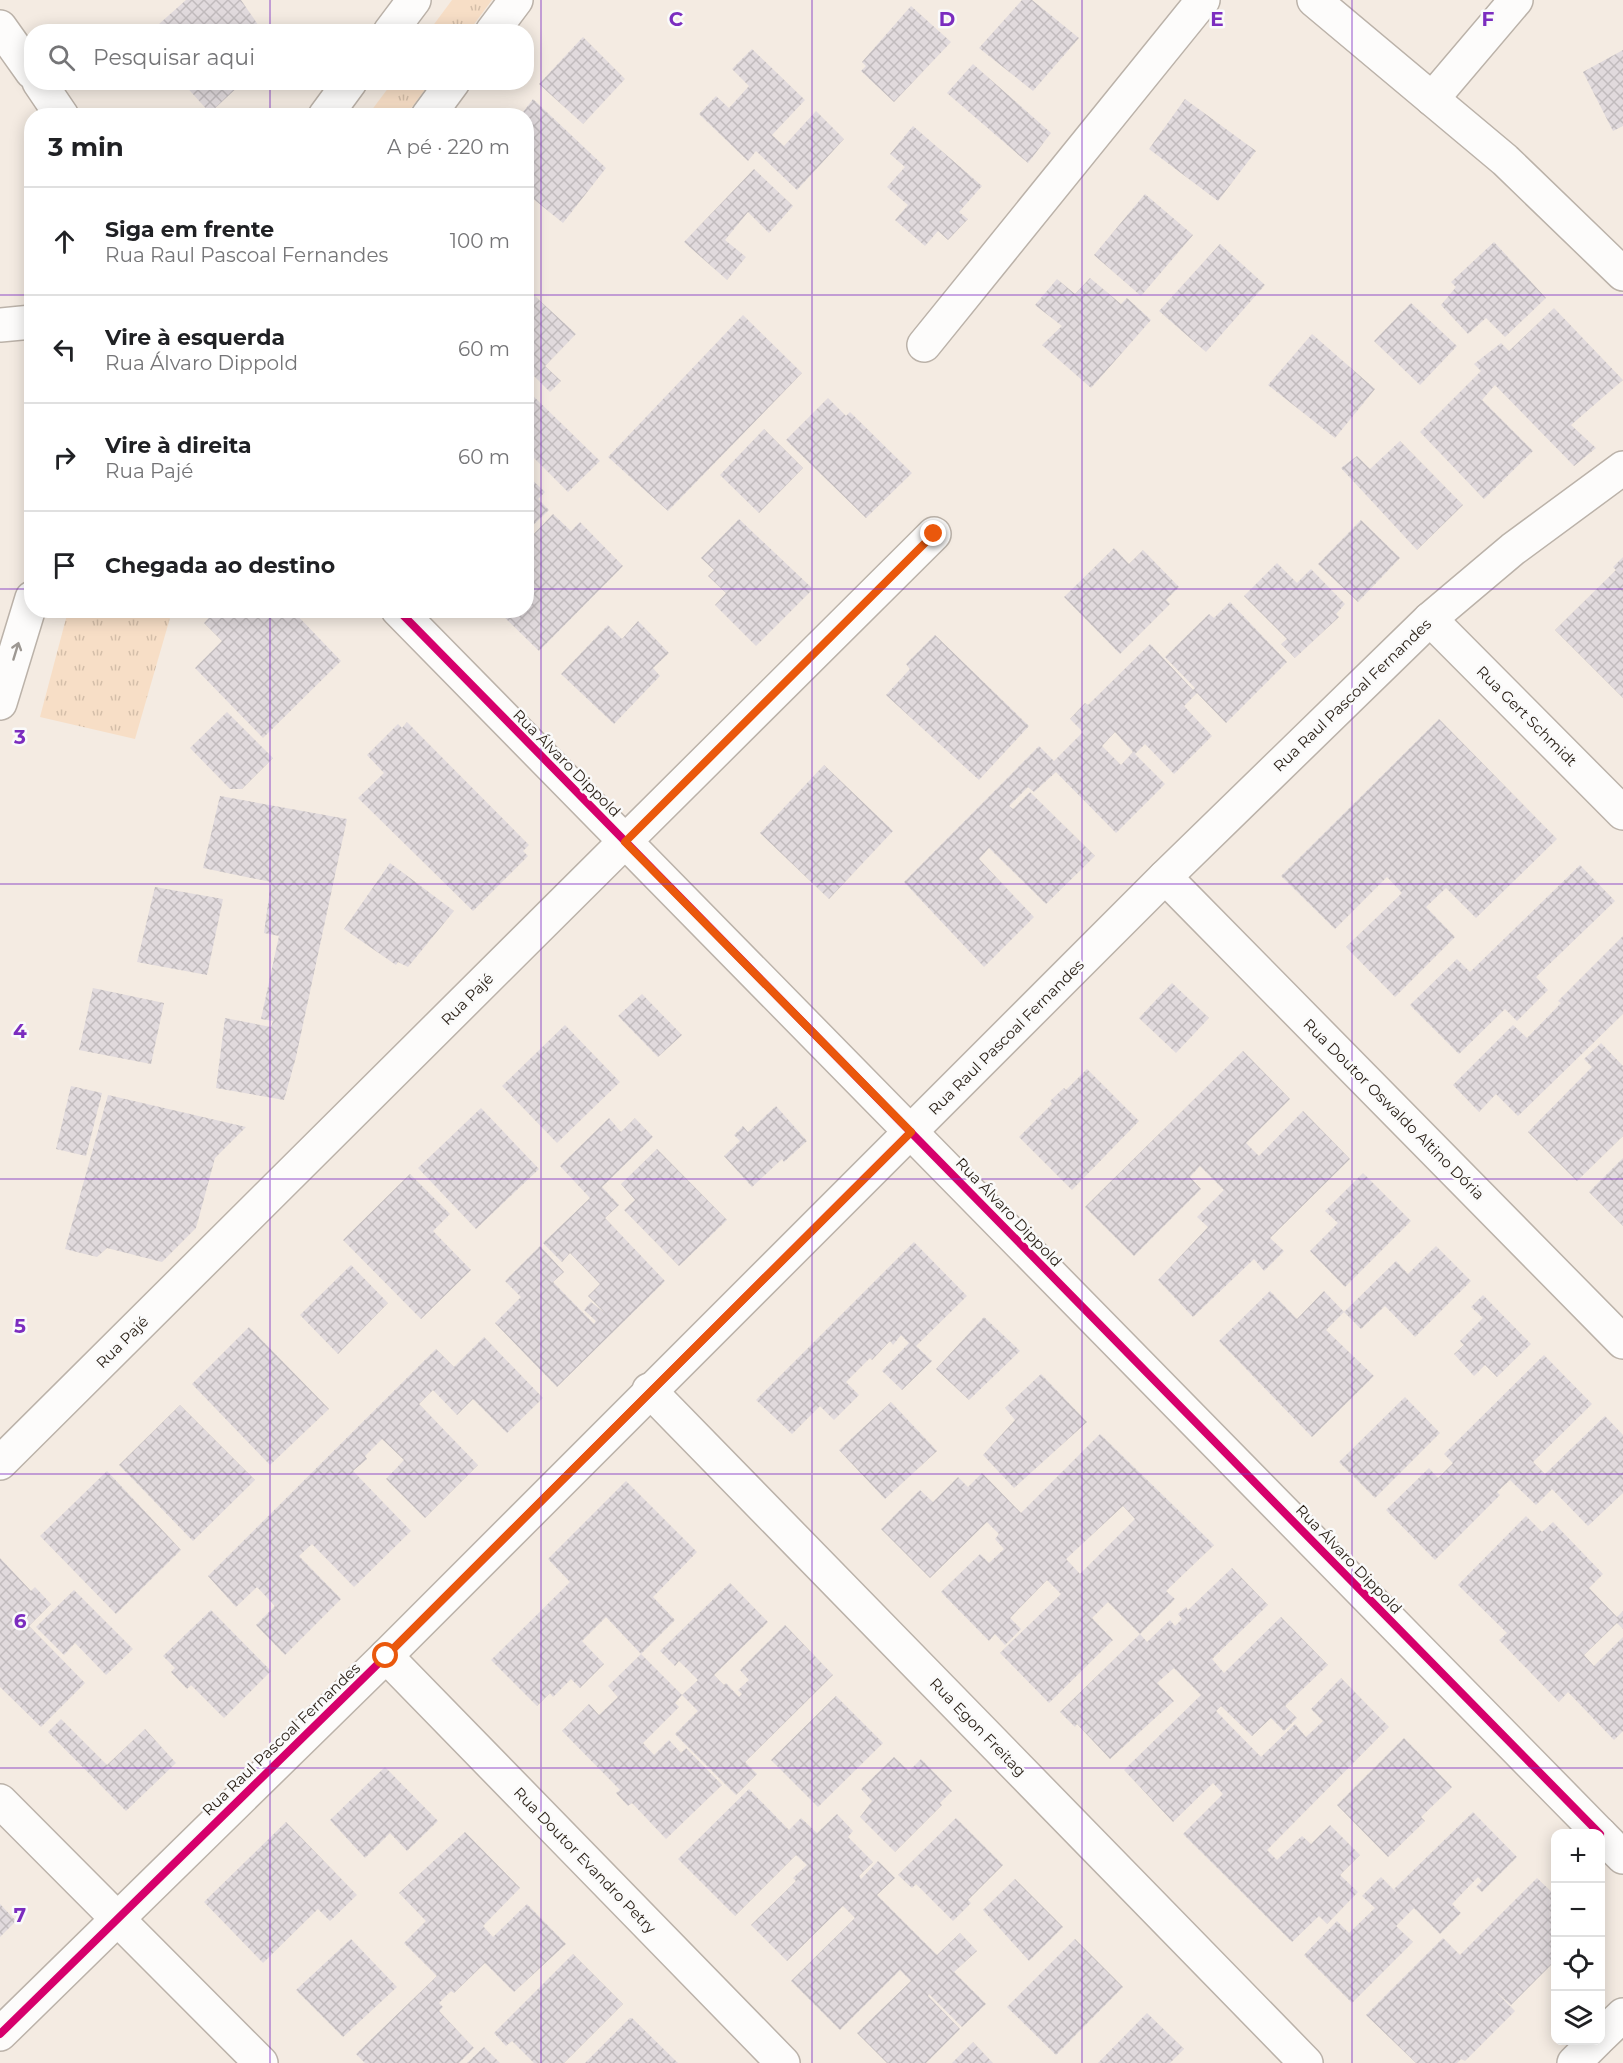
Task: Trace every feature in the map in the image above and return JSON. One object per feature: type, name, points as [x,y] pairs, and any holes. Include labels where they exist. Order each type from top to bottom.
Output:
[{"type":"street","points":[[396,24],[414,0]]},
{"type":"street","points":[[498,24],[516,0]]},
{"type":"street","points":[[924,345],[1203,0]]},
{"type":"street","points":[[1314,0],[1505,160],[1623,274]]},
{"type":"street","points":[[1432,99],[1516,0]]},
{"type":"street","points":[[0,27],[24,61]]},
{"type":"street","points":[[44,90],[57,108]]},
{"type":"street","points":[[331,108],[344,90]]},
{"type":"street","points":[[434,108],[447,90]]},
{"type":"street","points":[[0,325],[24,323]]},
{"type":"street","name":"Rua Raul Pascoal Fernandes","points":[[0,2034],[386,1656],[649,1390],[1165,877],[1430,619],[1513,549],[1623,468]]},
{"type":"street","name":"Rua Pajé","points":[[0,1464],[934,534]]},
{"type":"street","points":[[0,703],[26,618]]},
{"type":"street","name":"Rua Álvaro Dippold","points":[[406,618],[1595,1829]]},
{"type":"street","name":"Rua Gert Schmidt","points":[[1430,619],[1623,813]]},
{"type":"street","name":"Rua Doutor Oswaldo Altino Dória","points":[[1165,877],[1623,1342]]},
{"type":"street","name":"Rua Egon Freitag","points":[[649,1390],[1306,2063]]},
{"type":"street","name":"Rua Doutor Evandro Petry","points":[[386,1656],[783,2063]]},
{"type":"street","points":[[0,1801],[261,2063]]},
{"type":"street","name":"Rua Álvaro Dippold","points":[[1605,1839],[1623,1857]]},
{"type":"street","points":[[1605,2032],[1623,2015]]},
{"type":"street","points":[[1574,2063],[1592,2045]]},
{"type":"green space","points":[[452,0],[492,0],[474,24],[434,24]]},
{"type":"green space","points":[[387,90],[425,90],[411,108],[373,108]]},
{"type":"green space","points":[[66,618],[170,618],[135,739],[40,717]]},
{"type":"building","points":[[186,0],[241,0],[258,24],[159,24]]},
{"type":"building","points":[[1022,0],[1032,0],[1079,38],[1033,91],[979,48]]},
{"type":"building","points":[[911,6],[951,42],[894,102],[861,71],[866,66],[862,62]]},
{"type":"building","points":[[583,37],[625,79],[583,124],[539,84]]},
{"type":"building","points":[[752,49],[805,100],[772,135],[784,146],[816,111],[844,139],[797,190],[756,151],[748,161],[699,114],[716,96],[729,108],[749,86],[732,69]]},
{"type":"building","points":[[1623,50],[1623,126],[1613,131],[1583,72]]},
{"type":"building","points":[[973,64],[1051,133],[1028,163],[947,93]]},
{"type":"building","points":[[189,90],[234,90],[215,108],[205,108]]},
{"type":"building","points":[[533,99],[606,168],[563,223],[534,199],[534,108],[526,108]]},
{"type":"building","points":[[1185,99],[1256,151],[1218,201],[1149,149]]},
{"type":"building","points":[[913,126],[982,186],[959,212],[968,219],[948,240],[938,231],[925,246],[895,220],[908,205],[887,187],[905,167],[890,154]]},
{"type":"building","points":[[754,169],[793,206],[769,233],[748,212],[725,240],[746,257],[727,280],[684,242]]},
{"type":"building","points":[[1145,194],[1193,235],[1141,296],[1094,255]]},
{"type":"building","points":[[1494,242],[1546,298],[1505,337],[1486,318],[1468,334],[1441,305],[1456,287],[1451,282]]},
{"type":"building","points":[[1220,244],[1265,285],[1206,352],[1159,311]]},
{"type":"building","points":[[1090,278],[1121,304],[1127,298],[1151,320],[1091,388],[1042,345],[1062,326],[1035,305],[1057,279],[1075,294]]},
{"type":"building","points":[[534,295],[576,334],[545,366],[561,381],[550,392],[534,376]]},
{"type":"building","points":[[1411,303],[1457,346],[1420,385],[1374,341]]},
{"type":"building","points":[[1554,308],[1623,380],[1571,425],[1596,448],[1574,466],[1495,385],[1482,400],[1533,451],[1484,499],[1420,432],[1481,371],[1474,364],[1501,343],[1509,351]]},
{"type":"building","points":[[743,315],[802,373],[668,511],[608,457]]},
{"type":"building","points":[[1312,334],[1375,389],[1335,438],[1268,385]]},
{"type":"building","points":[[534,397],[600,461],[568,492],[534,458]]},
{"type":"building","points":[[828,398],[846,416],[850,412],[912,473],[866,518],[786,440]]},
{"type":"building","points":[[764,429],[803,468],[759,513],[720,475]]},
{"type":"building","points":[[1400,441],[1463,505],[1417,550],[1341,468],[1357,456],[1370,469]]},
{"type":"building","points":[[534,482],[545,492],[538,499],[549,510],[534,524]]},
{"type":"building","points":[[553,514],[571,531],[580,522],[623,566],[539,651],[505,618],[534,618],[534,534]]},
{"type":"building","points":[[739,519],[813,589],[756,646],[715,605],[726,593],[708,576],[714,570],[701,558]]},
{"type":"building","points":[[1361,520],[1400,558],[1358,602],[1318,564]]},
{"type":"building","points":[[1114,548],[1129,564],[1143,550],[1179,587],[1166,600],[1170,604],[1120,654],[1064,597]]},
{"type":"building","points":[[1623,557],[1623,698],[1555,630],[1616,570],[1613,567]]},
{"type":"building","points":[[1277,563],[1297,583],[1311,569],[1345,604],[1336,614],[1339,617],[1295,658],[1281,644],[1287,639],[1244,596]]},
{"type":"building","points":[[1230,602],[1287,662],[1226,723],[1197,693],[1184,706],[1212,736],[1174,774],[1145,744],[1135,754],[1165,784],[1116,833],[1056,772],[1034,792],[1028,787],[1009,806],[1013,809],[1030,792],[1095,856],[1046,904],[989,848],[979,859],[1034,917],[984,967],[904,882],[1039,746],[1054,761],[1083,732],[1070,719],[1085,703],[1088,705],[1150,644],[1193,690],[1195,688],[1165,657],[1209,614],[1214,618]],"holes":[[[1115,732],[1133,752],[1121,765],[1102,746]]]},
{"type":"building","points":[[209,618],[300,618],[341,661],[263,738],[195,668],[222,641],[204,623]]},
{"type":"building","points":[[638,621],[669,653],[653,668],[660,676],[614,724],[561,674],[608,625],[622,639]]},
{"type":"building","points":[[935,635],[1029,726],[979,780],[886,695],[910,669],[906,664]]},
{"type":"building","points":[[227,712],[273,758],[242,789],[230,789],[190,748]]},
{"type":"building","points":[[1439,719],[1557,839],[1476,918],[1446,888],[1426,907],[1455,937],[1395,997],[1346,947],[1402,893],[1387,877],[1335,929],[1281,876]]},
{"type":"building","points":[[407,722],[529,845],[523,851],[528,856],[473,911],[358,798],[384,773],[367,755],[398,724],[402,728]]},
{"type":"building","points":[[824,765],[893,831],[829,899],[760,833]]},
{"type":"building","points":[[220,796],[347,819],[296,1057],[284,1100],[216,1088],[225,1018],[271,1027],[273,1021],[261,1019],[279,936],[264,933],[271,882],[203,868]]},
{"type":"building","points":[[390,863],[454,911],[408,967],[398,962],[396,965],[344,929]]},
{"type":"building","points":[[1580,865],[1615,901],[1536,977],[1548,990],[1517,1021],[1505,1009],[1459,1054],[1410,1005],[1457,959],[1470,972]]},
{"type":"building","points":[[155,887],[223,899],[207,975],[137,962]]},
{"type":"building","points":[[1623,936],[1623,1014],[1518,1116],[1496,1094],[1479,1112],[1453,1085],[1513,1025],[1527,1038],[1561,1003],[1558,1001]]},
{"type":"building","points":[[1172,983],[1209,1018],[1176,1053],[1139,1018]]},
{"type":"building","points":[[93,988],[164,1003],[151,1064],[79,1050]]},
{"type":"building","points":[[642,994],[682,1035],[658,1057],[618,1016]]},
{"type":"building","points":[[565,1025],[620,1082],[557,1143],[502,1086]]},
{"type":"building","points":[[1601,1043],[1623,1066],[1623,1136],[1577,1181],[1528,1132],[1592,1067],[1584,1059]]},
{"type":"building","points":[[1243,1051],[1290,1099],[1246,1143],[1259,1156],[1303,1111],[1350,1159],[1270,1238],[1284,1251],[1264,1271],[1254,1259],[1193,1317],[1158,1280],[1208,1227],[1197,1217],[1224,1190],[1200,1166],[1190,1177],[1201,1189],[1134,1256],[1085,1207]]},
{"type":"building","points":[[1087,1069],[1139,1121],[1072,1190],[1019,1137],[1052,1104],[1050,1101],[1064,1088],[1066,1090]]},
{"type":"building","points":[[71,1086],[102,1093],[86,1156],[56,1149]]},
{"type":"building","points":[[108,1095],[246,1127],[215,1158],[196,1228],[162,1262],[107,1248],[97,1257],[65,1249]]},
{"type":"building","points":[[776,1106],[807,1141],[784,1162],[782,1159],[752,1187],[724,1156],[740,1141],[734,1135],[743,1126],[748,1132]]},
{"type":"building","points":[[481,1108],[539,1169],[476,1229],[418,1168]]},
{"type":"building","points":[[609,1118],[621,1132],[635,1118],[653,1137],[602,1187],[619,1205],[605,1218],[665,1281],[557,1387],[495,1323],[521,1297],[505,1281],[540,1246],[564,1272],[553,1282],[594,1324],[596,1321],[584,1310],[591,1302],[605,1313],[588,1296],[600,1284],[570,1253],[562,1262],[543,1243],[590,1198],[560,1166]]},
{"type":"building","points":[[657,1149],[727,1220],[679,1266],[624,1210],[635,1200],[621,1184]]},
{"type":"building","points":[[1623,1158],[1623,1226],[1589,1192]]},
{"type":"building","points":[[1363,1173],[1411,1221],[1345,1287],[1310,1251],[1338,1223],[1325,1211]]},
{"type":"building","points":[[410,1174],[450,1214],[433,1231],[471,1270],[421,1319],[343,1240]]},
{"type":"building","points":[[914,1242],[967,1296],[916,1346],[932,1361],[902,1390],[882,1371],[909,1343],[901,1335],[893,1345],[890,1341],[872,1360],[870,1358],[846,1382],[859,1395],[834,1420],[820,1406],[792,1434],[756,1400]]},
{"type":"building","points":[[1436,1246],[1471,1281],[1415,1337],[1385,1306],[1361,1329],[1344,1312],[1396,1261],[1408,1274]]},
{"type":"building","points":[[351,1265],[388,1303],[338,1354],[300,1315]]},
{"type":"building","points":[[1270,1291],[1297,1319],[1324,1291],[1344,1312],[1326,1330],[1374,1376],[1312,1437],[1219,1341]]},
{"type":"building","points":[[1483,1295],[1531,1344],[1497,1377],[1485,1365],[1474,1376],[1454,1354],[1464,1345],[1460,1341],[1483,1318],[1471,1307]]},
{"type":"building","points":[[984,1317],[1020,1351],[969,1400],[936,1369]]},
{"type":"building","points":[[249,1327],[329,1409],[270,1465],[192,1384]]},
{"type":"building","points":[[484,1337],[543,1398],[507,1433],[473,1399],[457,1415],[433,1390],[419,1404],[478,1465],[425,1518],[386,1479],[404,1460],[382,1439],[365,1456],[367,1459],[353,1471],[411,1531],[354,1587],[312,1544],[299,1556],[341,1599],[285,1655],[256,1625],[275,1606],[257,1587],[236,1607],[208,1576],[436,1349],[454,1367]]},
{"type":"building","points":[[1544,1355],[1592,1404],[1533,1462],[1545,1474],[1605,1416],[1623,1435],[1623,1493],[1588,1526],[1552,1489],[1536,1505],[1510,1480],[1497,1492],[1500,1495],[1435,1560],[1386,1510],[1429,1468],[1438,1478],[1453,1463],[1444,1454]]},
{"type":"building","points":[[1041,1374],[1087,1422],[1014,1488],[983,1455],[1015,1420],[1005,1408]]},
{"type":"building","points":[[1405,1397],[1440,1433],[1375,1498],[1339,1462]]},
{"type":"building","points":[[891,1402],[937,1451],[885,1499],[839,1450]]},
{"type":"building","points":[[180,1405],[255,1480],[193,1541],[119,1465]]},
{"type":"building","points":[[1100,1434],[1214,1545],[1166,1591],[1175,1599],[1140,1634],[1108,1602],[1092,1618],[1113,1640],[1049,1703],[1000,1653],[1061,1594],[1047,1580],[1010,1618],[1021,1629],[1005,1645],[995,1634],[989,1641],[941,1592],[980,1554],[989,1563],[1004,1549],[995,1539],[999,1534],[987,1522],[930,1578],[881,1529],[920,1490],[933,1502],[958,1477],[968,1487],[982,1473],[1021,1513]],"holes":[[[1123,1506],[1135,1519],[1080,1574],[1066,1559]]]},
{"type":"building","points":[[107,1471],[181,1550],[116,1614],[40,1536]]},
{"type":"building","points":[[626,1481],[697,1552],[653,1597],[675,1620],[641,1654],[606,1617],[582,1641],[604,1664],[580,1688],[571,1679],[553,1697],[550,1693],[537,1706],[491,1660],[570,1582],[548,1559]]},
{"type":"building","points":[[1526,1516],[1542,1532],[1553,1522],[1603,1574],[1589,1588],[1617,1617],[1623,1611],[1623,1629],[1617,1623],[1584,1655],[1594,1666],[1623,1637],[1623,1731],[1614,1740],[1568,1692],[1559,1702],[1499,1640],[1507,1633],[1458,1585]]},
{"type":"building","points":[[0,1558],[31,1591],[35,1587],[51,1604],[29,1626],[85,1683],[41,1727],[0,1687]]},
{"type":"building","points":[[1232,1568],[1268,1605],[1212,1659],[1224,1673],[1281,1617],[1328,1665],[1285,1706],[1297,1718],[1284,1731],[1271,1718],[1252,1736],[1221,1706],[1216,1711],[1261,1757],[1295,1724],[1306,1737],[1323,1721],[1311,1709],[1341,1678],[1389,1727],[1267,1850],[1277,1860],[1302,1836],[1311,1844],[1330,1825],[1360,1855],[1340,1875],[1358,1892],[1327,1924],[1319,1916],[1292,1942],[1183,1834],[1223,1794],[1213,1783],[1173,1822],[1124,1770],[1201,1695],[1174,1668],[1157,1683],[1174,1701],[1110,1759],[1077,1724],[1075,1727],[1060,1712],[1140,1634],[1147,1642],[1170,1620],[1175,1626],[1182,1619],[1178,1614],[1186,1607],[1188,1610]]},
{"type":"building","points":[[730,1583],[768,1622],[714,1675],[724,1685],[726,1683],[739,1697],[742,1694],[738,1690],[749,1680],[740,1670],[785,1625],[833,1675],[745,1762],[757,1774],[736,1795],[675,1734],[698,1711],[682,1695],[698,1680],[679,1661],[675,1666],[660,1651]]},
{"type":"building","points":[[74,1590],[133,1649],[106,1675],[75,1643],[64,1655],[36,1627]]},
{"type":"building","points":[[211,1610],[271,1671],[224,1718],[191,1685],[187,1689],[171,1672],[175,1668],[163,1656]]},
{"type":"building","points":[[641,1654],[682,1695],[675,1703],[679,1707],[643,1743],[654,1755],[669,1740],[681,1753],[686,1748],[722,1785],[666,1839],[632,1803],[628,1806],[616,1793],[620,1790],[562,1731],[589,1704],[599,1715],[618,1697],[608,1686]]},
{"type":"building","points":[[836,1696],[883,1743],[818,1807],[771,1760]]},
{"type":"building","points":[[61,1719],[107,1765],[145,1729],[176,1763],[126,1811],[48,1732]]},
{"type":"building","points":[[1404,1738],[1452,1787],[1421,1817],[1425,1821],[1388,1857],[1337,1805]]},
{"type":"building","points":[[894,1757],[909,1771],[921,1759],[952,1791],[940,1803],[942,1805],[895,1852],[860,1817],[872,1801],[861,1789]]},
{"type":"building","points":[[385,1767],[438,1821],[407,1851],[390,1833],[365,1858],[330,1820]]},
{"type":"building","points":[[749,1789],[789,1830],[801,1818],[817,1833],[837,1814],[853,1831],[848,1837],[873,1862],[859,1876],[861,1879],[878,1861],[895,1878],[877,1895],[937,1955],[960,1933],[977,1951],[954,1972],[986,2004],[962,2027],[929,1994],[928,1996],[960,2029],[926,2063],[887,2063],[857,2033],[911,1981],[900,1970],[840,2030],[791,1981],[855,1918],[843,1906],[787,1961],[751,1925],[796,1881],[793,1878],[807,1865],[796,1855],[735,1916],[678,1859]]},
{"type":"building","points":[[1473,1812],[1517,1857],[1482,1892],[1476,1887],[1482,1881],[1478,1877],[1452,1904],[1461,1913],[1440,1934],[1414,1908],[1396,1926],[1413,1942],[1352,2003],[1304,1955],[1337,1921],[1349,1933],[1375,1908],[1362,1896],[1381,1877],[1399,1895],[1394,1889]]},
{"type":"building","points":[[956,1818],[1003,1865],[968,1900],[971,1903],[953,1921],[916,1884],[912,1888],[898,1875]]},
{"type":"building","points":[[286,1822],[357,1895],[330,1921],[318,1909],[263,1963],[204,1902]]},
{"type":"building","points":[[465,1832],[520,1888],[483,1926],[493,1937],[527,1904],[566,1944],[514,1992],[485,1963],[454,1993],[451,1991],[439,2003],[443,2007],[439,2011],[474,2048],[459,2063],[365,2063],[356,2054],[437,1976],[404,1943],[426,1921],[399,1893]]},
{"type":"building","points":[[1537,1878],[1551,1891],[1551,1965],[1511,2005],[1493,1989],[1515,2011],[1465,2061],[1461,2059],[1457,2063],[1416,2063],[1366,2015],[1443,1938],[1460,1955]]},
{"type":"building","points":[[1015,1879],[1063,1927],[1029,1961],[983,1910]]},
{"type":"building","points":[[0,1904],[16,1921],[0,1937]]},
{"type":"building","points":[[351,1939],[397,1987],[343,2037],[296,1990]]},
{"type":"building","points":[[1075,1939],[1123,1987],[1056,2055],[1007,2007]]},
{"type":"building","points":[[573,1954],[623,2004],[564,2063],[534,2063],[512,2041],[506,2046],[494,2033]]},
{"type":"building","points":[[1147,2013],[1184,2049],[1170,2063],[1098,2063]]},
{"type":"building","points":[[632,2018],[678,2063],[585,2063]]},
{"type":"building","points":[[973,2042],[993,2063],[952,2063]]},
{"type":"building","points":[[484,2047],[500,2063],[467,2063]]},
{"type":"cycle path","points":[[406,618],[1595,1829]]},
{"type":"cycle path","points":[[0,2034],[386,1656],[911,1132]]},
{"type":"route","points":[[386,1656],[649,1390],[911,1132],[625,842],[934,534]]}]
